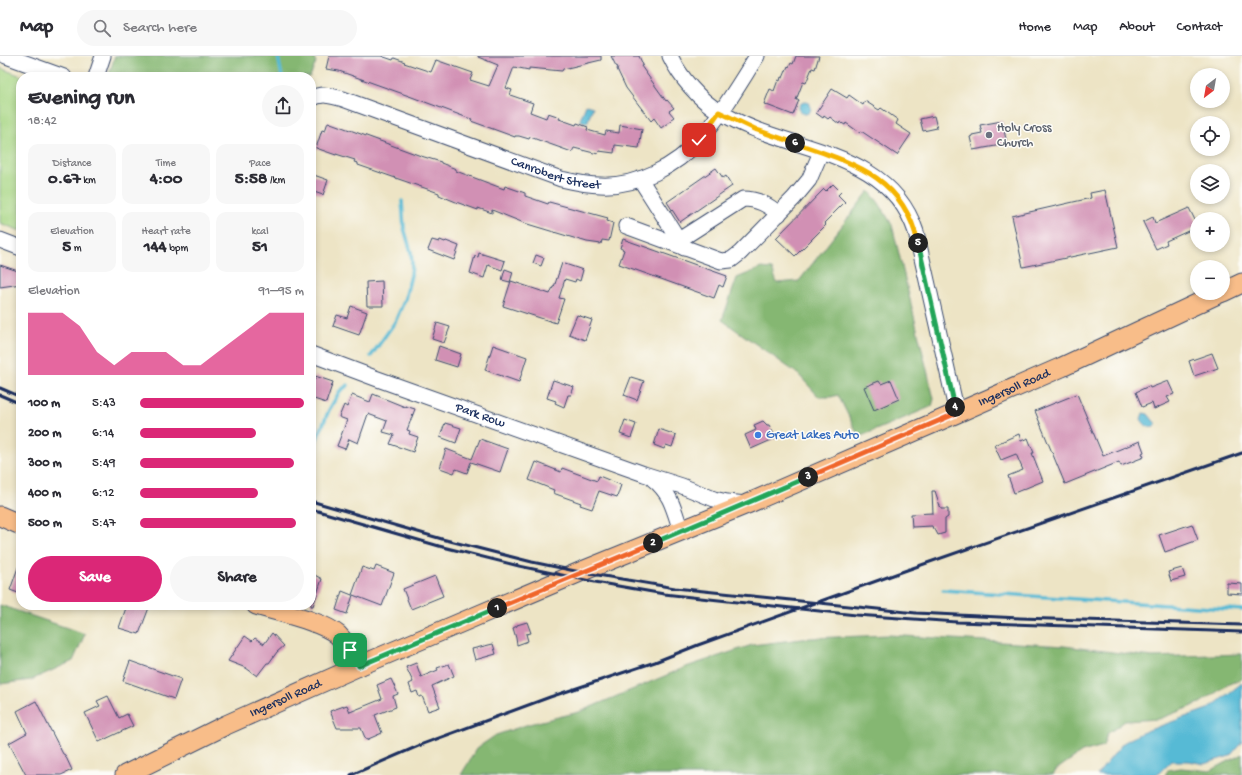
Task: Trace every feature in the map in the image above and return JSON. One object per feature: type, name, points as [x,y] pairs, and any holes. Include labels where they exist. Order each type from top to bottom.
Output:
[{"type":"main road","points":[[1230,289],[1242,283]]},
{"type":"main road","name":"Ingersoll Road","points":[[125,775],[226,725],[359,666],[747,504],[1062,367],[1205,300]]},
{"type":"main road","points":[[0,516],[16,523]]},
{"type":"main road","points":[[272,610],[329,628],[339,636],[359,666]]},
{"type":"street","points":[[6,56],[50,72]]},
{"type":"street","points":[[98,72],[103,56]]},
{"type":"street","points":[[670,56],[679,72],[690,86],[719,112],[757,130],[859,166],[877,178],[899,199],[912,220],[916,232],[957,413]]},
{"type":"street","name":"Canrobert Street","points":[[316,97],[321,95],[339,98],[561,179],[572,182],[604,185],[640,178],[669,165],[684,154],[702,137],[757,56]]},
{"type":"street","points":[[626,226],[682,244],[721,261],[731,260],[740,253],[794,198],[808,180],[821,152]]},
{"type":"street","points":[[640,178],[682,244]]},
{"type":"street","points":[[682,244],[743,199],[751,199],[760,202],[779,214]]},
{"type":"street","points":[[0,240],[16,246]]},
{"type":"street","name":"Park Row","points":[[316,356],[650,476],[682,486],[714,499],[747,504]]},
{"type":"street","name":"Park Row","points":[[650,476],[661,485],[666,492],[681,531]]},
{"type":"green space","points":[[115,56],[313,56],[316,62],[312,72],[110,72]]},
{"type":"green space","points":[[0,68],[16,74],[16,229],[0,223]]},
{"type":"green space","points":[[869,191],[879,203],[892,225],[934,399],[932,406],[859,437],[838,395],[831,397],[819,397],[798,374],[722,320],[737,278],[761,268],[772,269],[777,283],[799,281]]},
{"type":"green space","points":[[0,605],[85,634],[73,661],[31,680],[0,684]]},
{"type":"green space","points":[[889,635],[1064,646],[1152,657],[1242,654],[1242,679],[1229,684],[1200,703],[1159,719],[1125,721],[1107,734],[1103,746],[1082,752],[1057,769],[1053,775],[461,775],[477,748],[496,735],[529,724],[579,712],[686,667],[752,645],[811,638]]},
{"type":"green space","points":[[1242,754],[1242,775],[1165,775],[1168,770],[1181,768],[1210,771]]},
{"type":"water","points":[[803,102],[807,102],[811,108],[807,114],[803,114],[799,110],[799,106]]},
{"type":"water","points":[[586,105],[593,107],[587,123],[580,120]]},
{"type":"water","points":[[1143,413],[1148,414],[1156,424],[1154,427],[1148,427],[1143,423],[1141,419]]},
{"type":"water","points":[[1242,683],[1242,742],[1230,756],[1204,764],[1189,761],[1171,761],[1157,775],[1097,775],[1123,743],[1141,733],[1210,708]]},
{"type":"building","points":[[329,56],[381,56],[393,60],[394,58],[431,72],[436,60],[473,73],[470,80],[489,86],[498,65],[478,56],[601,56],[601,60],[563,69],[562,71],[529,68],[529,70],[514,67],[506,88],[512,90],[510,95],[533,103],[530,112],[546,118],[548,113],[576,125],[577,123],[588,127],[587,130],[605,135],[606,131],[619,133],[620,125],[642,129],[639,148],[615,145],[614,153],[599,151],[598,154],[574,148],[572,152],[530,137],[529,139],[519,136],[515,137],[471,121],[472,119],[409,96],[339,71],[326,69]]},
{"type":"building","points":[[611,56],[639,56],[643,65],[641,66],[666,101],[667,100],[674,108],[669,111],[674,117],[671,119],[672,120],[661,128],[654,118],[651,121],[626,88],[617,69],[618,67]]},
{"type":"building","points":[[796,56],[819,56],[815,69],[812,68],[806,83],[803,82],[796,100],[799,100],[793,115],[764,104],[770,89],[774,91],[778,80],[780,81],[781,77],[783,78],[788,66],[789,67],[791,63],[793,64]]},
{"type":"building","points":[[832,89],[847,98],[849,95],[863,105],[865,101],[879,110],[881,108],[898,120],[896,124],[911,134],[897,155],[846,123],[845,125],[840,122],[839,124],[830,117],[828,119],[824,116],[823,118],[816,113]]},
{"type":"building","points":[[934,116],[937,128],[923,131],[920,119]]},
{"type":"building","name":"Holy Cross Church","points":[[1002,121],[1007,144],[973,150],[970,137],[972,135],[982,133],[980,125]]},
{"type":"building","points":[[328,122],[441,162],[456,169],[456,171],[504,189],[505,186],[525,193],[525,196],[548,204],[549,202],[608,218],[607,221],[613,223],[609,241],[602,240],[601,244],[587,242],[524,223],[492,210],[492,213],[478,208],[478,210],[439,195],[439,193],[358,165],[358,163],[354,162],[355,160],[316,148],[322,130],[325,131]]},
{"type":"building","points":[[716,168],[723,178],[726,176],[732,186],[680,222],[667,202]]},
{"type":"building","points":[[316,176],[328,180],[323,195],[316,193]]},
{"type":"building","points":[[833,184],[841,192],[838,195],[845,202],[824,223],[826,225],[795,256],[776,238],[824,189],[826,191]]},
{"type":"building","points":[[1105,190],[1118,247],[1023,267],[1012,216],[1091,198],[1090,193]]},
{"type":"building","points":[[1189,208],[1191,212],[1190,230],[1166,241],[1167,244],[1156,249],[1143,222],[1153,217],[1155,223]]},
{"type":"building","points":[[623,239],[727,276],[723,287],[719,285],[714,298],[619,264],[624,250],[620,248]]},
{"type":"building","points":[[432,240],[439,242],[440,240],[446,241],[459,246],[454,260],[428,250]]},
{"type":"building","points":[[479,253],[505,261],[502,270],[488,265],[484,278],[470,273],[475,256],[478,257]]},
{"type":"building","points":[[536,255],[544,258],[541,266],[533,263]]},
{"type":"building","points":[[562,263],[583,270],[580,281],[576,279],[575,282],[565,279],[559,298],[564,299],[556,323],[503,306],[511,281],[550,294],[554,287]]},
{"type":"building","points":[[0,265],[16,270],[16,285],[0,287]]},
{"type":"building","points":[[505,269],[513,272],[510,282],[502,280]]},
{"type":"building","points":[[382,281],[383,306],[367,306],[366,282]]},
{"type":"building","points":[[351,306],[367,312],[359,335],[333,326],[337,315],[347,318]]},
{"type":"building","points":[[577,315],[592,320],[585,340],[569,334]]},
{"type":"building","points":[[437,323],[450,327],[444,343],[432,339]]},
{"type":"building","points":[[493,345],[527,357],[519,382],[485,370]]},
{"type":"building","points":[[439,346],[461,354],[457,367],[435,360]]},
{"type":"building","points":[[1212,353],[1218,368],[1194,376],[1189,361]]},
{"type":"building","points":[[316,376],[333,382],[326,403],[316,400]]},
{"type":"building","points":[[631,377],[644,381],[637,400],[624,395]]},
{"type":"building","points":[[553,380],[574,387],[571,395],[568,395],[564,407],[555,403],[556,401],[547,398]]},
{"type":"building","points":[[891,380],[899,399],[874,410],[864,387],[879,381],[881,384]]},
{"type":"building","points":[[1168,381],[1174,394],[1167,397],[1170,402],[1154,409],[1152,403],[1142,407],[1136,392],[1149,386],[1150,388]]},
{"type":"building","points":[[373,394],[405,407],[415,409],[407,430],[410,431],[409,434],[418,437],[413,452],[390,444],[394,435],[383,432],[387,421],[368,414],[358,443],[349,439],[345,449],[337,446],[347,420],[339,417],[344,405],[347,407],[352,395],[370,402]]},
{"type":"building","points":[[1077,394],[1103,456],[1140,441],[1144,452],[1142,453],[1144,457],[1121,466],[1119,462],[1065,484],[1035,411]]},
{"type":"building","points":[[625,420],[636,424],[631,438],[620,434]]},
{"type":"building","points":[[763,421],[769,425],[776,438],[751,449],[745,435],[756,430],[754,425]]},
{"type":"building","points":[[445,423],[461,428],[456,443],[440,437]]},
{"type":"building","points":[[659,429],[676,435],[672,447],[666,445],[664,449],[654,445]]},
{"type":"building","points":[[1019,434],[1021,441],[1028,438],[1043,481],[1014,493],[1008,476],[1023,470],[1016,454],[1001,460],[994,445]]},
{"type":"building","points":[[480,439],[508,449],[500,472],[471,462],[467,473],[456,469],[454,473],[440,468],[446,449],[472,459]]},
{"type":"building","points":[[536,462],[561,472],[562,468],[597,481],[599,476],[621,485],[617,497],[599,491],[592,509],[580,505],[581,503],[553,493],[554,490],[529,480]]},
{"type":"building","points":[[932,491],[935,491],[941,509],[948,509],[948,517],[945,519],[945,533],[938,535],[932,526],[912,527],[911,514],[933,513]]},
{"type":"building","points":[[1192,524],[1198,540],[1165,552],[1159,535]]},
{"type":"building","points":[[376,566],[394,573],[382,606],[353,595],[347,614],[336,610],[342,591],[352,595],[362,567],[374,571]]},
{"type":"building","points":[[1182,568],[1185,577],[1171,581],[1168,572]]},
{"type":"building","points":[[16,573],[16,592],[10,590]]},
{"type":"building","points":[[316,576],[322,579],[316,597]]},
{"type":"building","points":[[435,576],[443,596],[411,609],[403,589]]},
{"type":"building","points":[[1227,583],[1242,584],[1242,594],[1227,593]]},
{"type":"building","points":[[125,610],[148,610],[139,634],[119,628]]},
{"type":"building","points":[[527,622],[531,633],[526,634],[528,641],[517,645],[513,628]]},
{"type":"building","points":[[272,633],[284,646],[277,652],[269,663],[267,663],[257,676],[246,668],[228,661],[245,636],[252,641],[255,638],[264,644]]},
{"type":"building","points":[[493,644],[496,654],[475,660],[472,649]]},
{"type":"building","points":[[130,661],[181,679],[174,699],[123,681]]},
{"type":"building","points":[[416,663],[421,677],[438,670],[437,668],[449,664],[454,676],[432,686],[440,707],[428,711],[422,696],[419,697],[417,691],[412,693],[409,684],[413,682],[406,667]]},
{"type":"building","points":[[391,679],[398,694],[393,696],[396,707],[375,715],[382,733],[366,740],[361,728],[337,728],[330,711],[347,705],[350,712],[382,699],[377,685]]},
{"type":"building","points":[[108,696],[119,718],[127,714],[133,726],[99,742],[85,713],[100,706],[97,701]]},
{"type":"building","points":[[36,701],[72,770],[61,775],[26,775],[9,743],[27,733],[17,711]]},
{"type":"waterway","points":[[278,56],[281,72]]},
{"type":"waterway","points":[[371,356],[395,322],[405,299],[411,275],[411,252],[404,228],[402,201]]},
{"type":"waterway","points":[[316,441],[329,410],[340,391],[348,385]]},
{"type":"waterway","points":[[943,590],[1242,610]]},
{"type":"railway","points":[[0,388],[16,395]]},
{"type":"railway","points":[[0,395],[16,402]]},
{"type":"railway","points":[[351,775],[423,744],[550,697],[655,662],[698,645],[907,570],[1242,453]]},
{"type":"railway","points":[[316,502],[442,539],[532,562],[580,572],[675,588],[916,613],[1242,625]]},
{"type":"railway","points":[[316,510],[439,546],[519,566],[595,582],[664,594],[856,615],[957,622],[1242,632]]},
{"type":"place","name":"Holy Cross Church","points":[[989,135]]},
{"type":"place","name":"Great Lakes Auto","points":[[758,435]]},
{"type":"route","points":[[350,650],[359,666],[569,577],[747,504],[957,413],[916,232],[912,220],[901,202],[891,190],[859,166],[757,130],[719,112],[699,140]]}]
